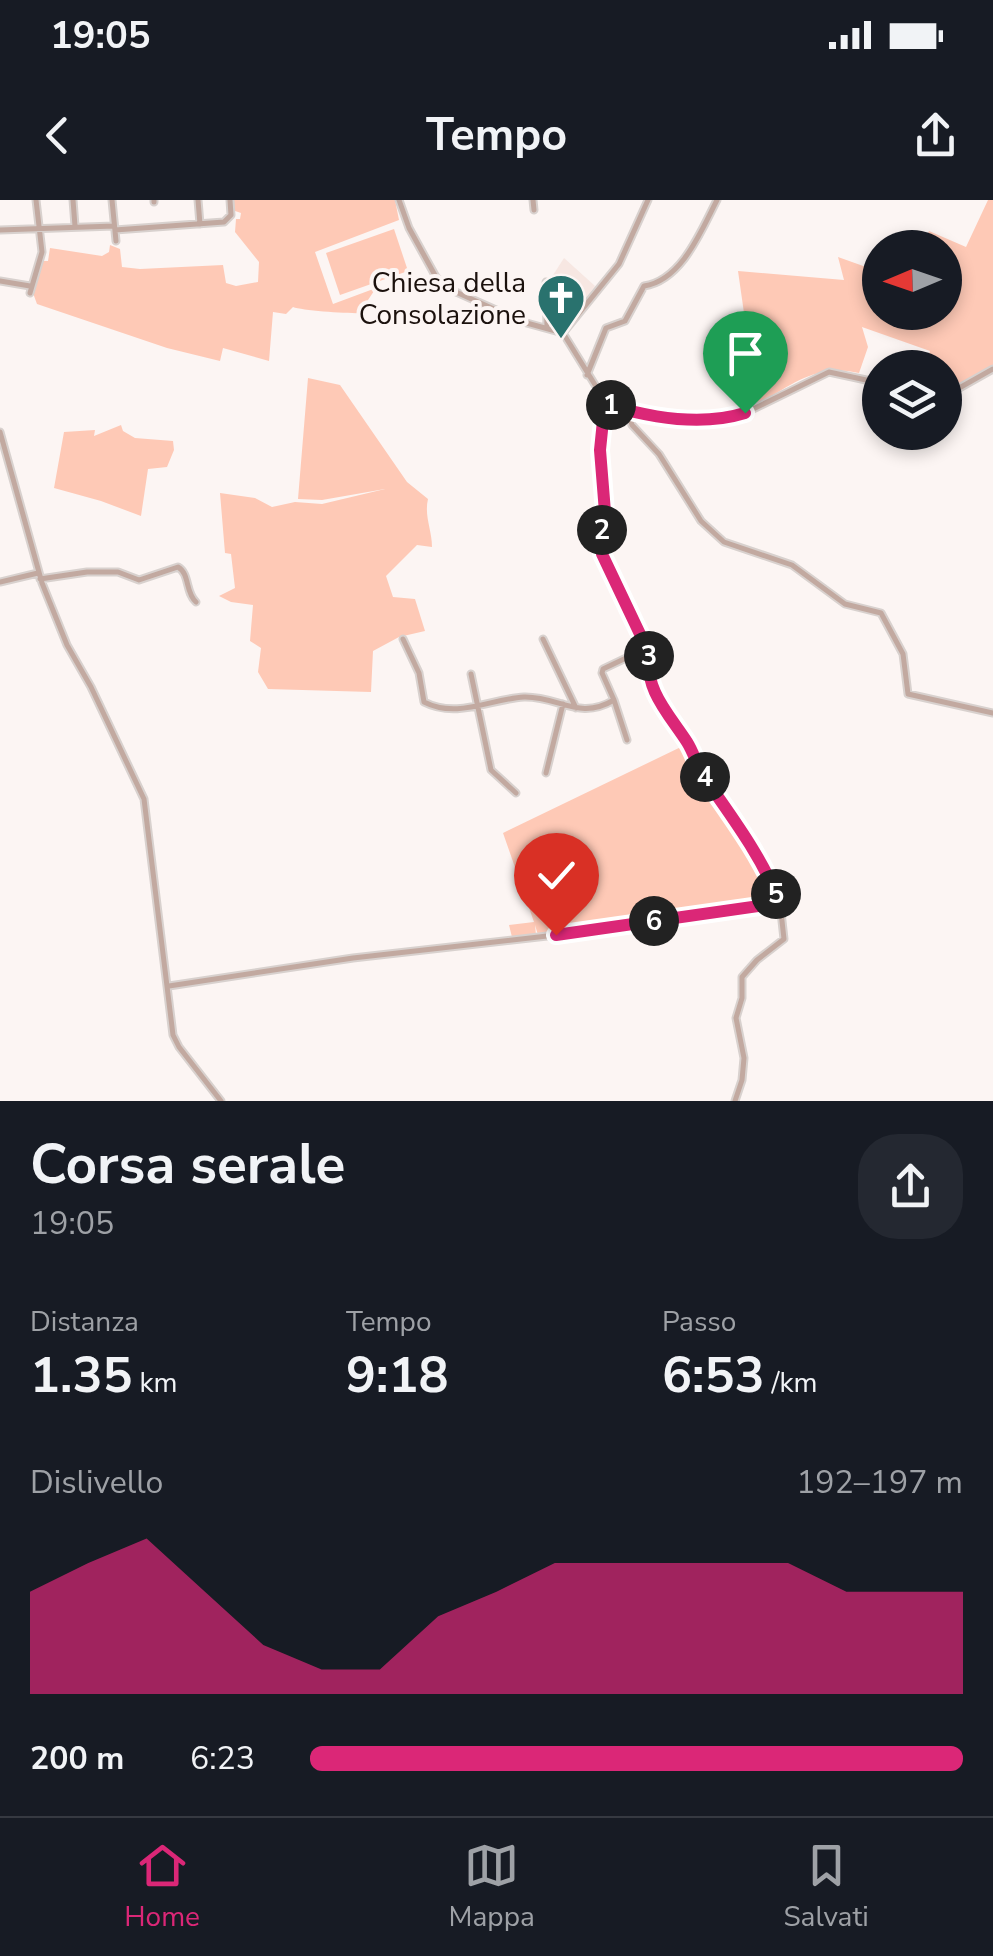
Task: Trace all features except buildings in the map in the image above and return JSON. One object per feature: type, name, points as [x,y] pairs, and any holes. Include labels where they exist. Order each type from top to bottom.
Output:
[{"type":"street","points":[[0,280],[30,289],[42,252],[36,200]]},
{"type":"street","points":[[73,200],[75,226]]},
{"type":"street","points":[[112,200],[116,241]]},
{"type":"street","points":[[198,200],[200,224]]},
{"type":"street","points":[[0,230],[224,222],[229,219],[230,200]]},
{"type":"street","points":[[399,200],[424,256],[446,288],[522,322],[562,333],[605,401],[626,410],[664,418],[731,417],[822,374],[844,373],[862,378]]},
{"type":"street","points":[[533,200],[534,210]]},
{"type":"street","points":[[562,333],[619,264],[648,200]]},
{"type":"street","points":[[588,375],[606,328],[625,321],[644,286],[665,279],[686,256],[717,200]]},
{"type":"street","points":[[546,282],[547,327]]},
{"type":"street","points":[[962,386],[993,369]]},
{"type":"street","points":[[605,401],[600,450],[605,512],[602,554],[647,648],[648,668],[659,704],[687,742],[702,774],[745,833],[780,903],[784,940],[742,977],[742,998],[736,1018],[744,1058],[735,1101]]},
{"type":"street","points":[[626,410],[632,425],[659,454],[701,521],[724,542],[792,565],[845,604],[881,613],[902,654],[908,694],[993,713]]},
{"type":"street","points":[[0,432],[39,576],[67,644],[144,799],[176,1042],[220,1101]]},
{"type":"street","points":[[0,582],[87,572],[118,572],[139,580],[178,567],[184,572],[190,596],[196,602]]},
{"type":"street","points":[[403,639],[419,673],[424,702],[437,707],[478,707],[528,697],[590,711],[614,700]]},
{"type":"street","points":[[543,639],[576,708]]},
{"type":"street","points":[[627,740],[602,671],[647,648]]},
{"type":"street","points":[[471,674],[491,770],[516,794]]},
{"type":"street","points":[[546,772],[562,704]]},
{"type":"street","points":[[168,986],[352,958],[556,935],[780,903]]},
{"type":"shaded area","points":[[233,200],[395,200],[399,220],[315,252],[333,304],[376,288],[366,313],[293,307],[286,314],[273,312],[269,361],[223,348],[220,361],[167,348],[37,304],[33,293],[50,248],[102,256],[109,252],[110,245],[120,249],[122,267],[223,265],[226,283],[236,286],[258,282],[259,262],[235,232],[241,213],[235,211]]},
{"type":"shaded area","points":[[988,200],[993,200],[993,365],[962,383],[962,350],[927,350],[870,330],[962,330],[962,245],[966,247]]},
{"type":"shaded area","points":[[394,229],[408,271],[340,295],[326,253]]},
{"type":"shaded area","points":[[838,257],[862,266],[862,330],[868,347],[862,350],[859,373],[818,373],[757,404],[738,271],[844,280]]},
{"type":"shaded area","points":[[564,258],[595,286],[566,324],[547,309],[548,283]]},
{"type":"shaded area","points":[[308,378],[340,385],[407,482],[428,499],[432,547],[417,545],[386,576],[393,597],[415,599],[425,631],[399,637],[373,651],[371,692],[268,689],[258,672],[261,648],[250,641],[253,605],[219,596],[235,588],[231,554],[225,553],[220,493],[255,498],[272,507],[295,502],[322,504],[385,489],[322,500],[298,499]]},
{"type":"shaded area","points":[[121,425],[123,431],[135,438],[173,441],[167,467],[148,469],[141,516],[54,488],[64,432],[95,430],[94,436]]},
{"type":"shaded area","points":[[685,745],[688,756],[743,834],[777,901],[538,935],[535,925],[536,935],[512,937],[509,925],[534,922],[503,833]]},
{"type":"place","name":"Chiesa della Consolazione","points":[[561,340]]},
{"type":"route","points":[[556,935],[780,903],[745,833],[702,774],[687,742],[659,704],[648,668],[649,653],[604,562],[601,544],[605,512],[600,450],[605,401],[664,418],[731,417],[745,413]]}]
